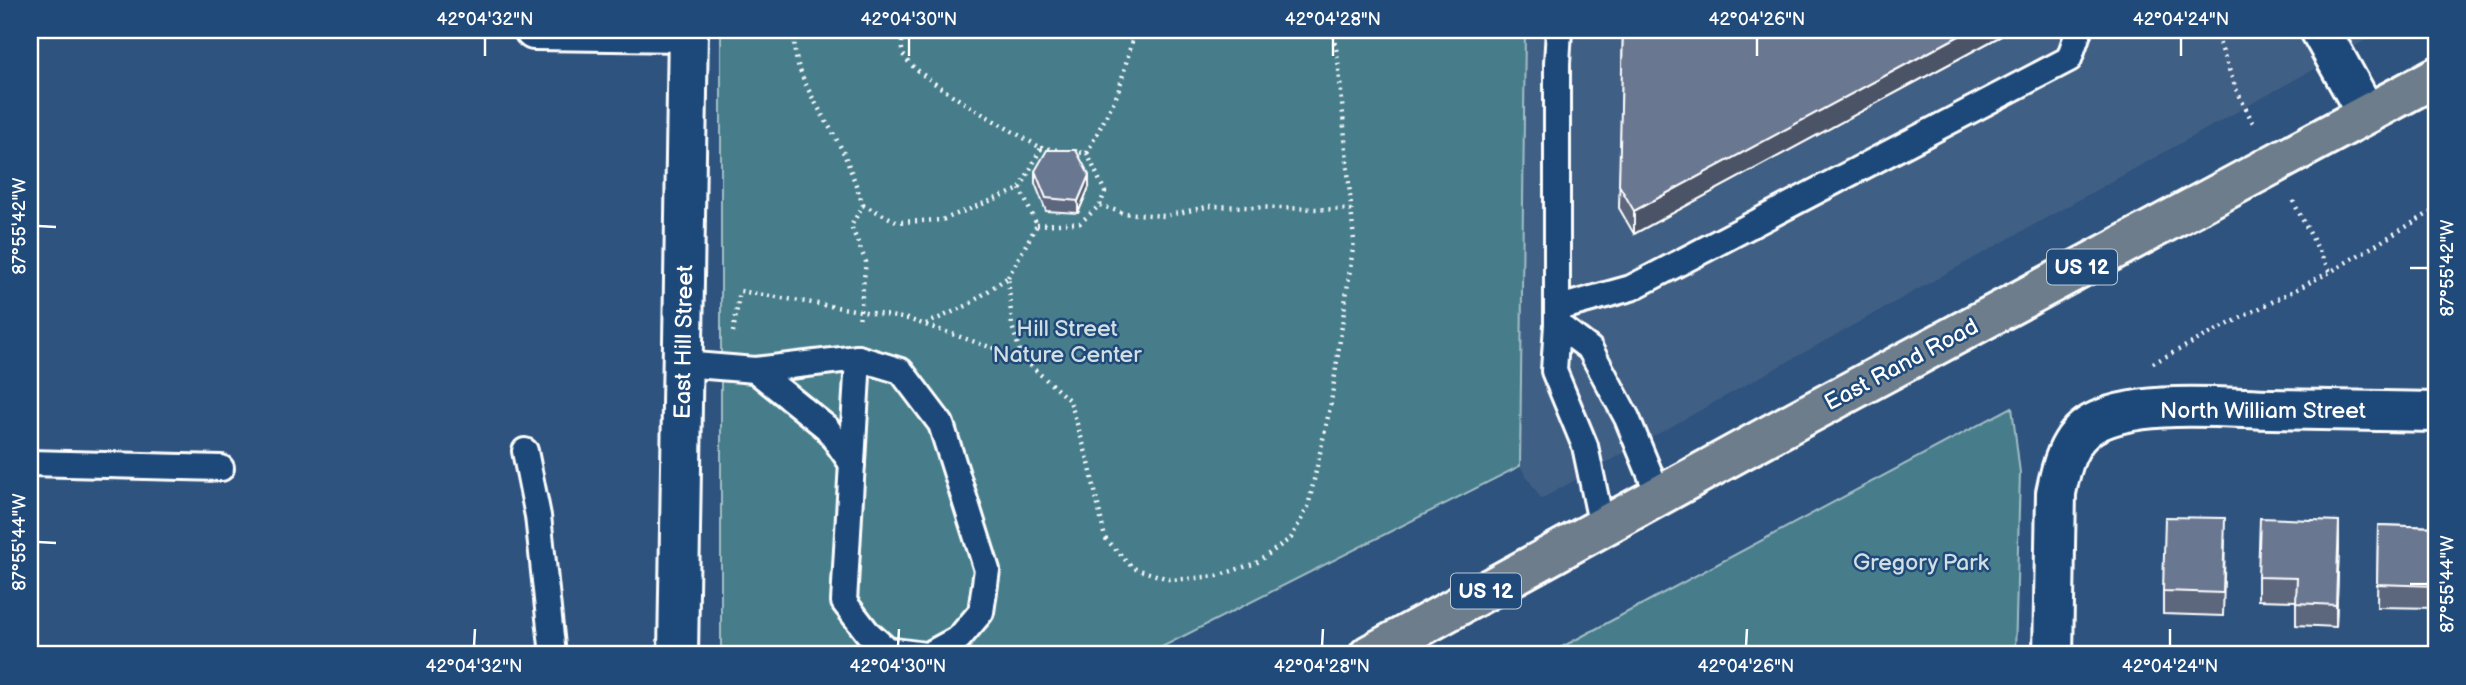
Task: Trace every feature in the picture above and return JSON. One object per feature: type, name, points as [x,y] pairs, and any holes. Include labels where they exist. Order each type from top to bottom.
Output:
[{"type":"main road","name":"East Rand Road","points":[[1368,655],[2436,77]]},
{"type":"street","points":[[534,30],[688,31]]},
{"type":"street","points":[[2320,30],[2366,113]]},
{"type":"street","name":"East Hill Street","points":[[678,655],[688,31]]},
{"type":"street","name":"North William Street","points":[[2053,655],[2058,483],[2067,454],[2077,435],[2092,424],[2114,415],[2140,410],[2193,408],[2436,412]]},
{"type":"lane","points":[[1559,30],[1558,316],[1554,371],[1585,446],[1602,527]]},
{"type":"lane","points":[[1558,316],[1631,288],[2056,66],[2068,59],[2079,30]]},
{"type":"lane","points":[[1558,316],[1590,349],[1626,418],[1659,496]]},
{"type":"lane","points":[[683,364],[755,370],[858,358],[901,371],[941,424],[987,570],[981,612],[959,638],[927,655],[887,650],[866,632],[844,602],[858,358]]},
{"type":"lane","points":[[755,370],[827,428],[852,464]]},
{"type":"lane","points":[[525,451],[538,516],[553,655]]},
{"type":"lane","points":[[30,463],[222,468]]},
{"type":"path","points":[[797,30],[794,38],[800,74],[843,152],[863,205],[898,222],[942,220],[1020,189],[1041,148]]},
{"type":"path","points":[[905,30],[901,42],[904,56],[923,76],[1041,148],[1087,153]]},
{"type":"path","points":[[1087,153],[1118,93],[1135,30]]},
{"type":"path","points":[[727,368],[740,291],[908,319],[1022,358],[1070,401],[1089,463],[1105,538],[1133,568],[1172,580],[1217,576],[1256,563],[1291,538],[1308,507],[1331,403],[1354,241],[1338,58],[1332,30]]},
{"type":"path","points":[[2216,30],[2236,89]]},
{"type":"path","points":[[1037,225],[1080,223],[1100,205],[1105,192],[1087,153]]},
{"type":"path","points":[[1020,189],[1037,225]]},
{"type":"path","points":[[858,358],[859,310],[866,262],[852,226],[863,205]]},
{"type":"path","points":[[1100,205],[1123,213],[1165,216],[1211,206],[1352,210]]},
{"type":"path","points":[[2140,410],[2143,368],[2330,272],[2436,209]]},
{"type":"path","points":[[925,325],[968,305],[1008,277],[1037,225]]},
{"type":"path","points":[[1008,277],[1012,326],[1022,358]]},
{"type":"shaded area","points":[[1525,30],[2384,30],[1541,499],[1520,466]]},
{"type":"green space","name":"Hill Street Nature Center","points":[[721,30],[1525,30],[1520,466],[1146,655],[721,655]]},
{"type":"green space","name":"Gregory Park","points":[[2012,407],[2020,473],[2015,655],[1547,655]]},
{"type":"building","points":[[1623,30],[1970,30],[1634,211],[1619,185]]},
{"type":"building","points":[[1047,150],[1076,150],[1089,175],[1078,201],[1046,198],[1035,171]]},
{"type":"building","points":[[2165,517],[2225,518],[2223,593],[2163,591]]},
{"type":"building","points":[[2260,518],[2339,521],[2336,605],[2296,603],[2297,578],[2258,577]]},
{"type":"building","points":[[2378,525],[2436,527],[2436,586],[2377,584]]}]
